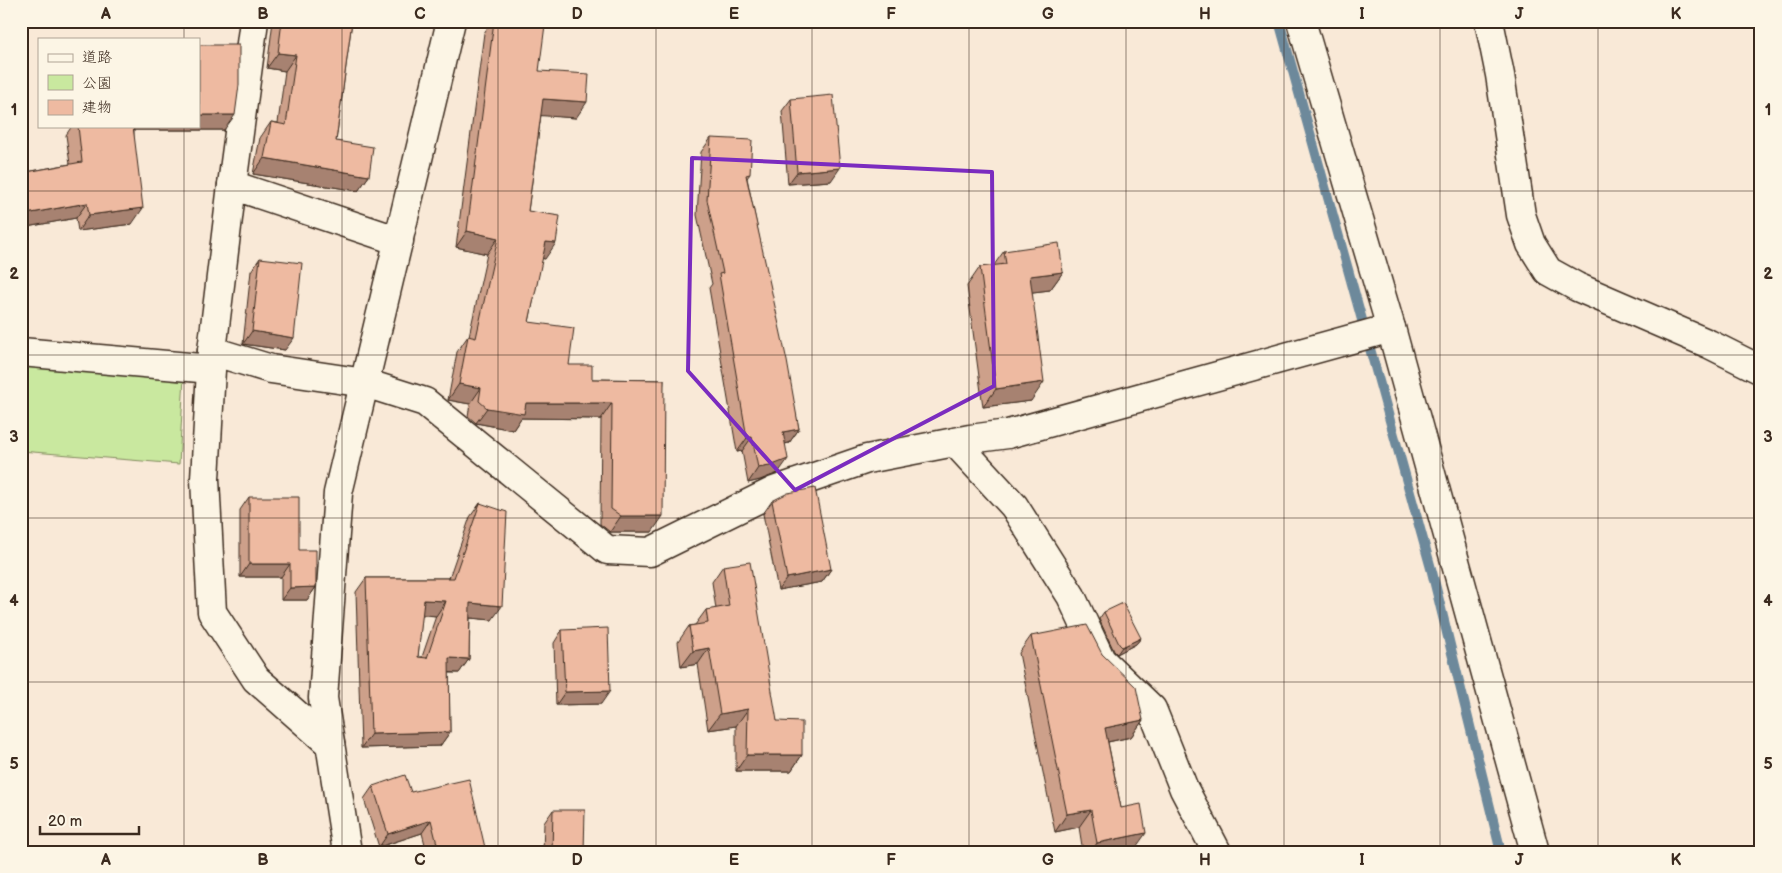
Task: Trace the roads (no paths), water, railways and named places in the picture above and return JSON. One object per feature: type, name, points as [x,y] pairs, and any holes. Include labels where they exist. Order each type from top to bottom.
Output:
[{"type":"street","points":[[254,21],[232,185],[212,360],[205,478],[212,612],[256,679],[330,744]]},
{"type":"street","points":[[347,852],[323,698],[338,493],[451,21]]},
{"type":"street","points":[[1301,21],[1391,328],[1535,852]]},
{"type":"street","points":[[1488,21],[1500,75],[1521,215],[1531,244],[1548,271],[1577,287],[1709,344],[1761,370]]},
{"type":"street","points":[[232,185],[399,241]]},
{"type":"street","points":[[21,352],[212,360],[365,383],[425,402],[608,550],[650,552],[774,491],[867,458],[1008,434],[1391,328]]},
{"type":"street","points":[[955,442],[1014,506],[1072,596],[1101,660],[1152,710],[1184,789],[1218,852]]},
{"type":"waterway","points":[[1279,21],[1432,572],[1499,844],[1499,852]]}]
